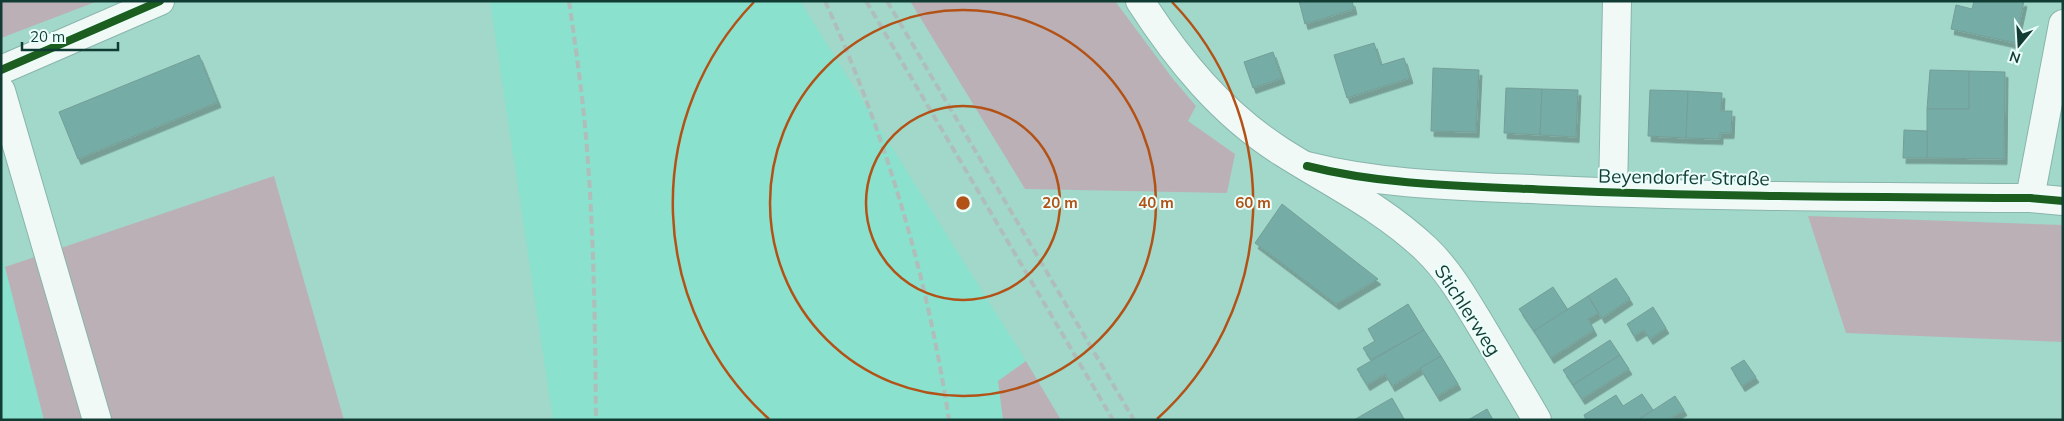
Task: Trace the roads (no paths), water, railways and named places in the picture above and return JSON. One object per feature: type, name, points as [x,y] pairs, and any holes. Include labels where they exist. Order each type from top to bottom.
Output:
[{"type":"street","points":[[1,70],[160,1]]},
{"type":"street","name":"Stichlerweg","points":[[1140,1],[1176,53],[1218,101],[1257,135],[1349,190],[1389,218],[1432,256],[1457,285],[1537,420]]},
{"type":"street","points":[[1613,192],[1617,1]]},
{"type":"street","points":[[2030,198],[2063,24]]},
{"type":"street","points":[[1,91],[97,420]]},
{"type":"street","name":"Beyendorfer Straße","points":[[1307,166],[1356,177],[1404,183],[1613,192],[2030,198],[2063,201]]},
{"type":"railway","points":[[569,1],[582,95],[588,163],[594,273],[596,420]]},
{"type":"railway","points":[[825,1],[867,103],[902,206],[929,312],[949,420]]},
{"type":"railway","points":[[866,1],[1113,420]]},
{"type":"railway","points":[[887,1],[1134,420]]}]
